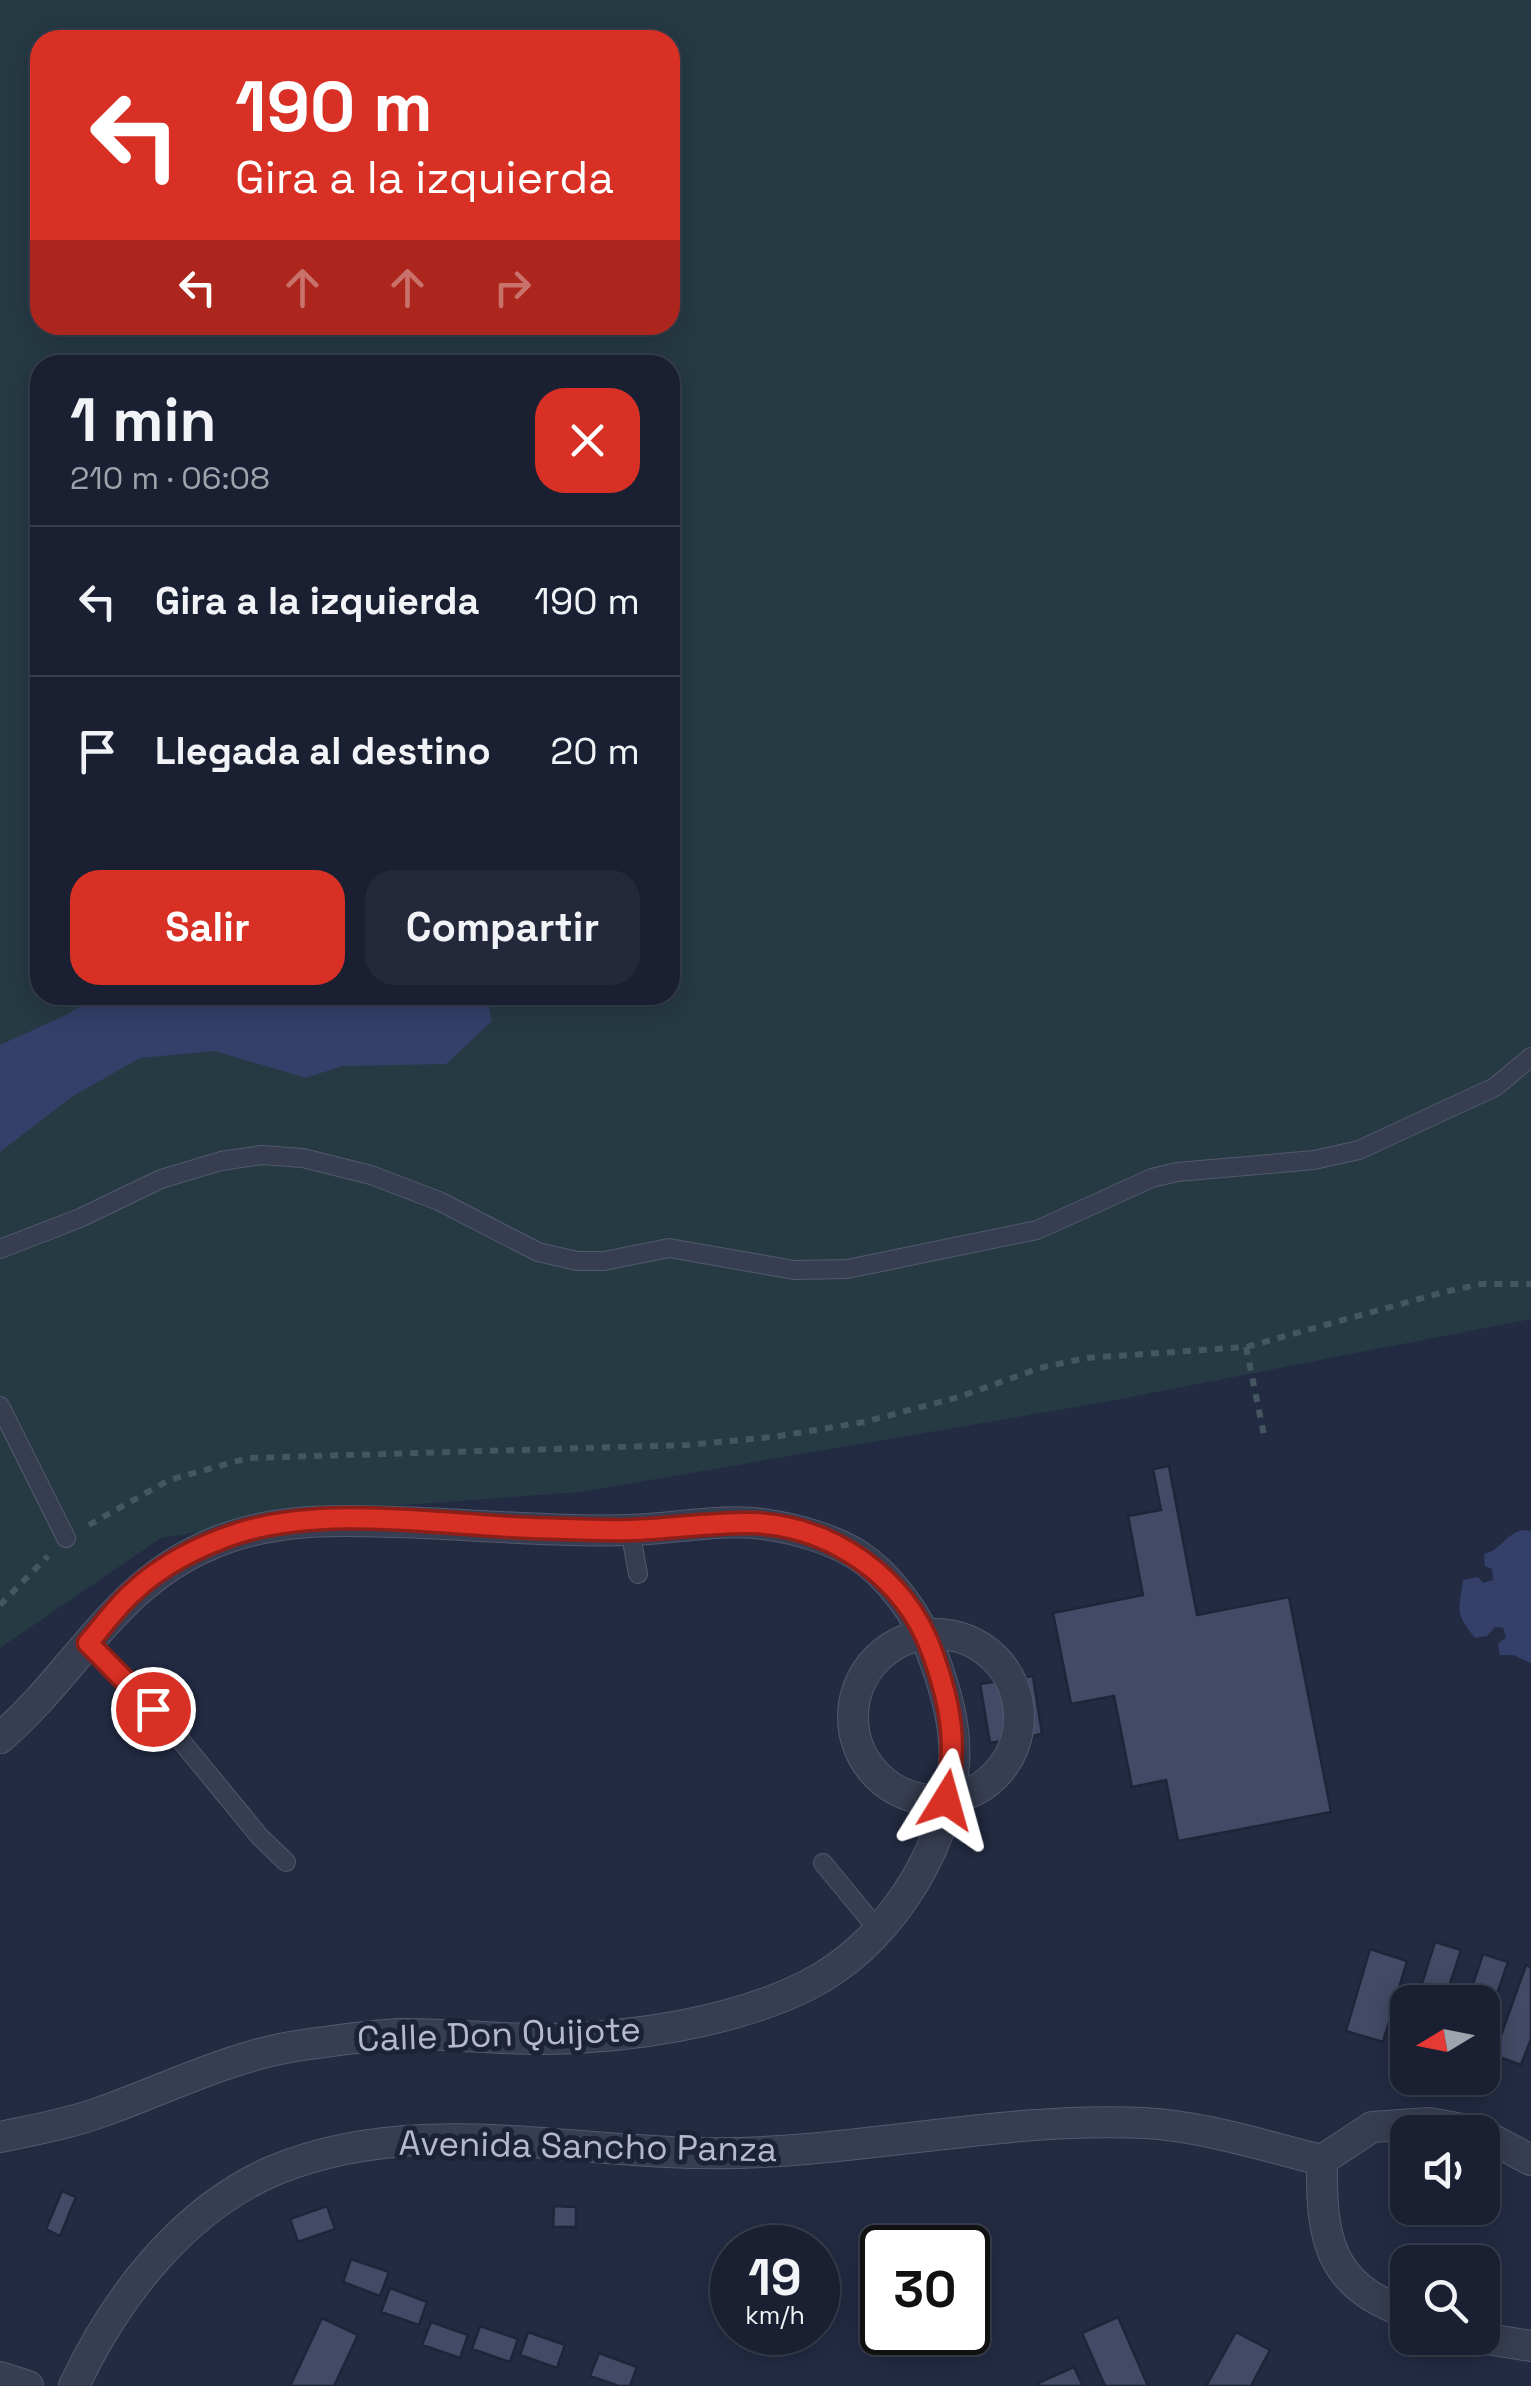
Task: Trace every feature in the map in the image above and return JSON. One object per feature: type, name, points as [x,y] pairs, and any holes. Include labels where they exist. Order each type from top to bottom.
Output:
[{"type":"street","name":"Calle Don Quijote","points":[[0,1738],[32,1710],[133,1592],[184,1557],[241,1532],[359,1520],[630,1530],[749,1523],[810,1535],[853,1552],[870,1564],[909,1609],[925,1634],[951,1714],[954,1764],[926,1858],[879,1931],[821,1978],[774,2000],[719,2016],[626,2032],[553,2039],[401,2034],[290,2047],[246,2056],[94,2114],[0,2136]]},
{"type":"street","points":[[925,1634],[954,1635],[980,1646],[1001,1664],[1016,1690],[1020,1716],[1016,1743],[1004,1767],[985,1786],[961,1798],[909,1796],[885,1784],[867,1764],[856,1740],[853,1711],[860,1684],[875,1660],[898,1642],[925,1634]]},
{"type":"street","name":"Avenida Sancho Panza","points":[[74,2386],[94,2341],[133,2287],[176,2237],[212,2208],[272,2172],[301,2161],[395,2139],[702,2154],[816,2148],[1070,2124],[1148,2123],[1322,2160]]},
{"type":"street","points":[[1390,2126],[1372,2127],[1322,2160],[1326,2238],[1338,2266],[1360,2291],[1390,2305]]},
{"type":"street","points":[[1500,2144],[1531,2160]]},
{"type":"street","points":[[1500,2341],[1531,2346]]},
{"type":"street","points":[[0,2377],[28,2386]]},
{"type":"lane","points":[[0,1249],[80,1218],[162,1178],[221,1161],[262,1155],[303,1158],[371,1175],[439,1200],[538,1252],[577,1262],[669,1248],[794,1270],[847,1269],[1036,1230],[1152,1178],[1177,1172],[1314,1160],[1359,1150],[1494,1087],[1531,1057]]},
{"type":"lane","points":[[0,1406],[66,1538]]},
{"type":"lane","points":[[630,1530],[638,1574]]},
{"type":"lane","points":[[88,1643],[173,1731],[260,1837],[286,1862]]},
{"type":"lane","points":[[823,1864],[879,1931]]},
{"type":"path","points":[[0,1606],[66,1538],[169,1480],[248,1458],[670,1446],[772,1437],[864,1422],[959,1397],[1040,1368],[1086,1358],[1246,1347],[1444,1292],[1482,1284],[1531,1284]]},
{"type":"path","points":[[1246,1347],[1265,1440]]},
{"type":"shaded area","points":[[0,0],[1531,0],[1531,1319],[1105,1402],[580,1492],[337,1510],[161,1538],[0,1648]]},
{"type":"water","points":[[83,1005],[488,1005],[492,1021],[446,1064],[342,1066],[306,1078],[215,1051],[140,1058],[73,1096],[0,1152],[0,1045]]},
{"type":"water","points":[[1522,1530],[1531,1531],[1531,1663],[1513,1655],[1500,1655],[1498,1644],[1506,1637],[1503,1628],[1495,1627],[1487,1636],[1475,1638],[1460,1611],[1463,1580],[1493,1580],[1484,1554]]},
{"type":"building","points":[[1169,1466],[1197,1615],[1289,1597],[1331,1812],[1178,1841],[1166,1780],[1132,1787],[1114,1696],[1071,1704],[1053,1613],[1143,1595],[1128,1516],[1161,1510],[1153,1469]]},
{"type":"building","points":[[1033,1676],[1042,1734],[990,1743],[980,1684]]},
{"type":"building","points":[[1435,1942],[1461,1950],[1450,1985],[1421,1985]]},
{"type":"building","points":[[1370,1949],[1407,1961],[1400,1985],[1390,1985],[1390,2018],[1383,2042],[1346,2031]]},
{"type":"building","points":[[1483,1954],[1508,1962],[1500,1985],[1473,1985]]},
{"type":"building","points":[[1526,1965],[1531,1967],[1531,2039],[1521,2065],[1500,2057],[1500,2038]]},
{"type":"building","points":[[62,2191],[76,2197],[60,2236],[46,2229]]},
{"type":"building","points":[[327,2206],[335,2229],[298,2242],[290,2219]]},
{"type":"building","points":[[554,2206],[576,2207],[576,2227],[553,2227]]},
{"type":"building","points":[[351,2259],[389,2272],[380,2296],[343,2282]]},
{"type":"building","points":[[390,2288],[427,2302],[419,2325],[381,2312]]},
{"type":"building","points":[[1118,2317],[1148,2386],[1105,2386],[1082,2333]]},
{"type":"building","points":[[322,2318],[358,2335],[334,2386],[290,2386]]},
{"type":"building","points":[[431,2322],[468,2335],[460,2358],[422,2345]]},
{"type":"building","points":[[480,2326],[518,2339],[510,2362],[472,2349]]},
{"type":"building","points":[[528,2332],[565,2345],[557,2368],[520,2355]]},
{"type":"building","points":[[1236,2332],[1270,2350],[1251,2386],[1206,2386]]},
{"type":"building","points":[[599,2353],[637,2367],[630,2386],[590,2376]]},
{"type":"building","points":[[1074,2367],[1083,2386],[1038,2383]]},
{"type":"route","points":[[153,1709],[88,1643],[133,1592],[159,1572],[241,1532],[359,1520],[630,1530],[767,1524],[853,1552],[870,1564],[909,1609],[925,1634],[951,1714],[954,1764],[946,1800]]}]
